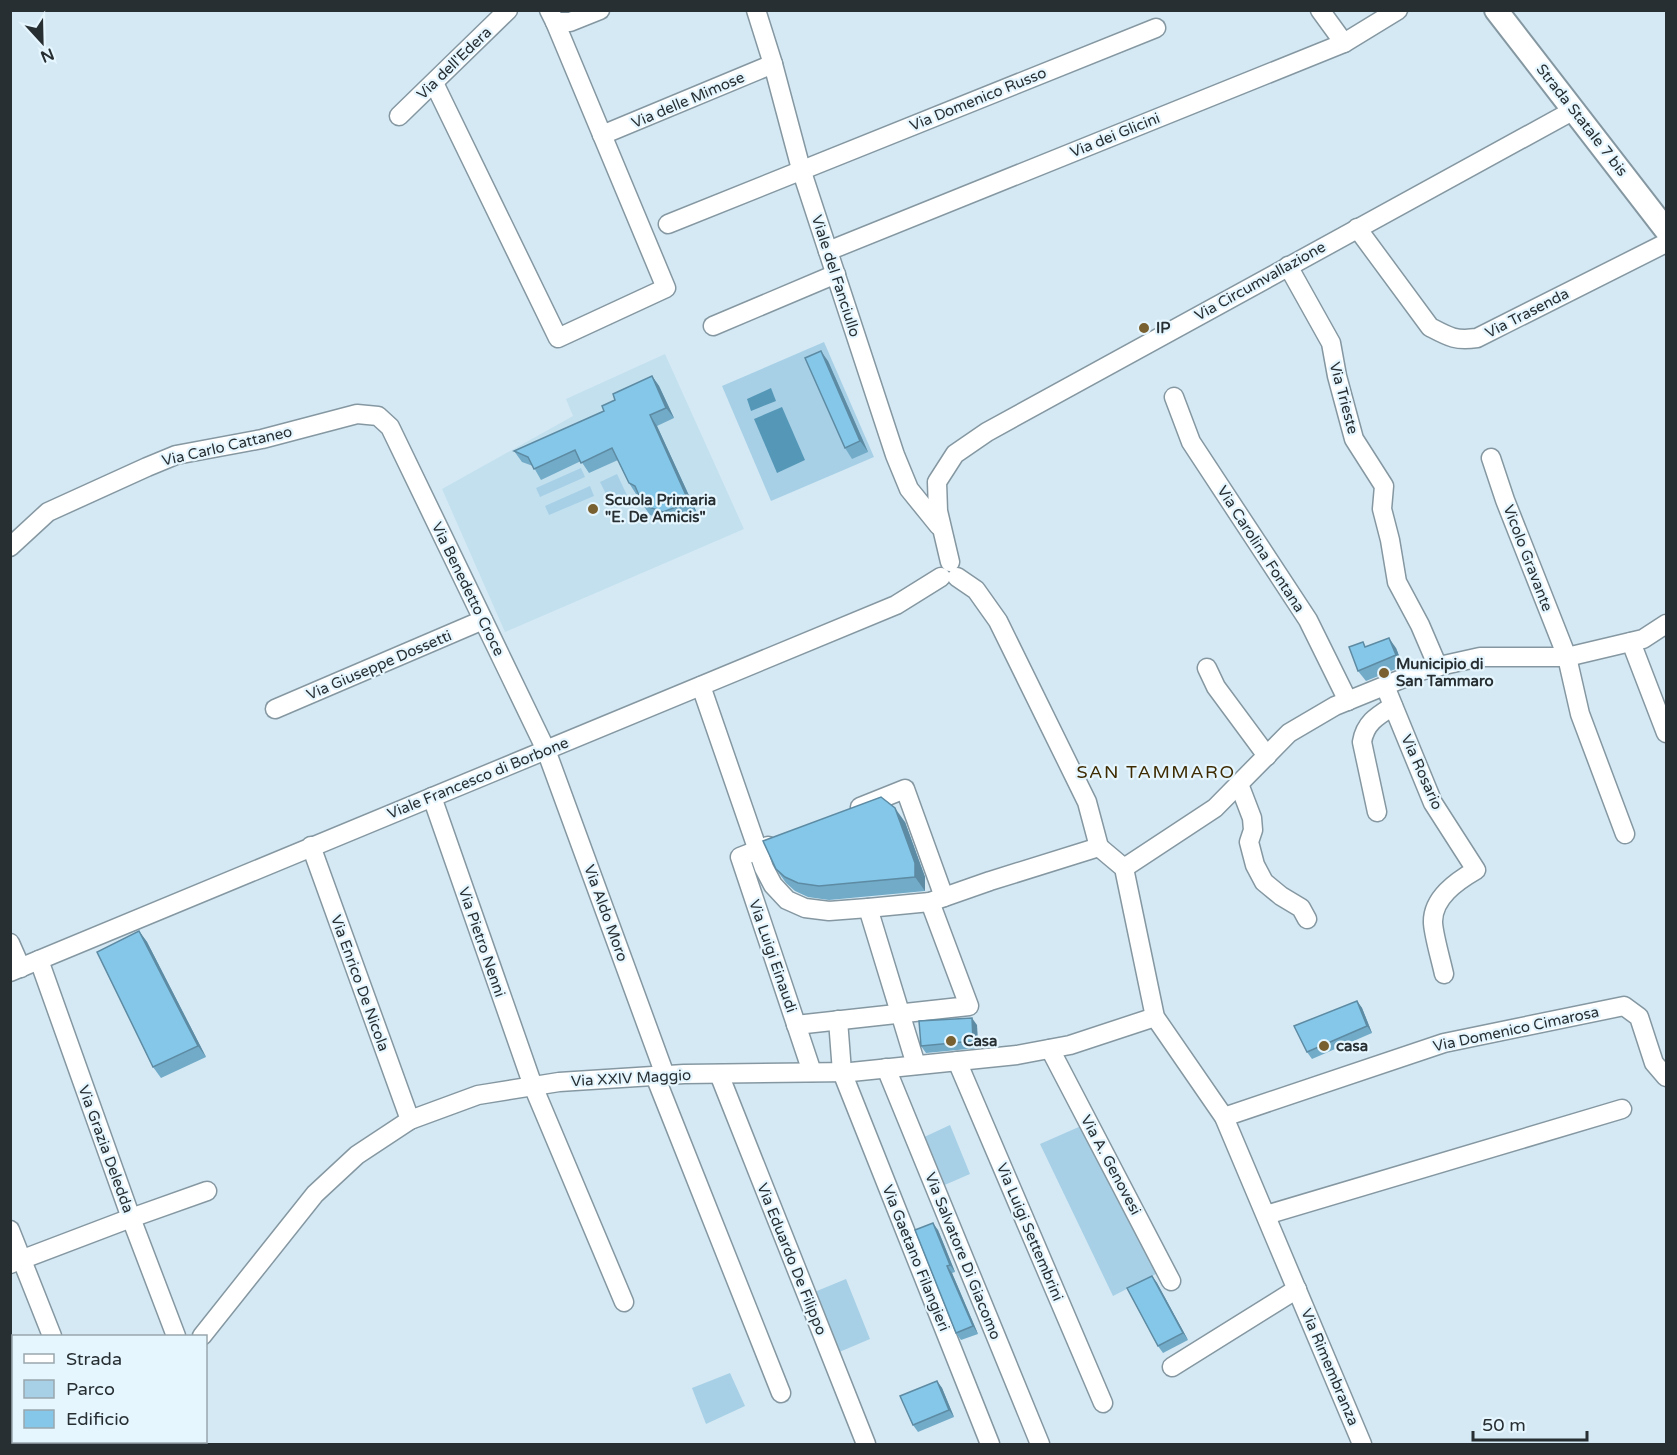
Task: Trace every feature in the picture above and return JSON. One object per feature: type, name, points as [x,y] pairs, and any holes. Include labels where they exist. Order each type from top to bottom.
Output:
[{"type":"main road","name":"Strada Statale 7 bis","points":[[1497,10],[1666,230]]},
{"type":"street","name":"Via dell'Edera","points":[[399,116],[508,10]]},
{"type":"street","points":[[552,16],[570,22],[600,10]]},
{"type":"street","name":"Viale del Fanciullo","points":[[756,10],[801,169],[896,455],[909,489],[942,529]]},
{"type":"street","points":[[1320,10],[1344,43]]},
{"type":"street","name":"Via dei Glicini","points":[[828,251],[1344,43],[1398,10]]},
{"type":"street","points":[[434,83],[558,338],[666,288],[552,16]]},
{"type":"street","name":"Via Domenico Russo","points":[[668,224],[1156,28]]},
{"type":"street","name":"Via delle Mimose","points":[[602,135],[773,64]]},
{"type":"street","name":"Via Circumvallazione","points":[[949,572],[938,512],[937,482],[955,454],[987,432],[1574,110]]},
{"type":"street","name":"Via Trasenda","points":[[1357,228],[1430,327],[1446,336],[1462,340],[1477,338],[1666,243]]},
{"type":"street","name":"Via Trieste","points":[[1288,266],[1331,344],[1354,439],[1384,486],[1382,509],[1397,582],[1420,625],[1438,667]]},
{"type":"street","points":[[713,326],[836,274]]},
{"type":"street","name":"Via Carolina Fontana","points":[[1174,397],[1191,442],[1308,620],[1348,701]]},
{"type":"street","name":"Via Carlo Cattaneo","points":[[10,547],[48,512],[176,455],[262,439],[357,414],[378,416],[390,427]]},
{"type":"street","name":"Via Benedetto Croce","points":[[390,427],[546,750]]},
{"type":"street","name":"Vicolo Gravante","points":[[1491,458],[1505,500],[1567,657],[1580,714],[1625,834]]},
{"type":"street","points":[[949,572],[976,590],[998,621],[1087,802],[1099,847],[1124,868],[1155,1017]]},
{"type":"street","name":"Viale Francesco di Borbone","points":[[16,970],[896,605],[949,572]]},
{"type":"street","name":"Via Giuseppe Dossetti","points":[[275,709],[483,620]]},
{"type":"street","points":[[1124,868],[1215,808],[1289,733],[1335,706],[1407,676],[1438,667],[1479,657],[1567,657],[1643,639],[1666,624]]},
{"type":"street","points":[[1631,642],[1666,733]]},
{"type":"street","points":[[1207,668],[1216,687],[1267,756]]},
{"type":"street","points":[[701,686],[764,868],[773,885],[787,900],[805,908],[829,911],[937,899],[1099,847]]},
{"type":"street","name":"Via Rosario","points":[[1385,686],[1433,803],[1476,870],[1448,890],[1436,906],[1433,922],[1444,974]]},
{"type":"street","points":[[1377,812],[1362,742],[1364,730],[1393,706]]},
{"type":"street","name":"Via Aldo Moro","points":[[546,750],[660,1076],[781,1394]]},
{"type":"street","points":[[1239,784],[1252,818],[1253,830],[1249,842],[1255,864],[1264,882],[1301,908],[1307,919]]},
{"type":"street","points":[[796,1025],[969,1006],[905,789],[842,815]]},
{"type":"street","name":"Via Pietro Nenni","points":[[432,797],[533,1086],[624,1302]]},
{"type":"street","points":[[757,850],[778,841]]},
{"type":"street","name":"Via Enrico De Nicola","points":[[311,846],[410,1120]]},
{"type":"street","name":"Via Luigi Einaudi","points":[[757,850],[740,857],[812,1072]]},
{"type":"street","points":[[868,908],[916,1065]]},
{"type":"street","points":[[10,943],[16,970]]},
{"type":"street","name":"Via Grazia Deledda","points":[[39,960],[131,1218],[176,1335]]},
{"type":"street","name":"Via Domenico Cimarosa","points":[[1224,1117],[1444,1043],[1624,1006],[1639,1017],[1654,1063],[1666,1077]]},
{"type":"street","name":"Via XXIV Maggio","points":[[203,1335],[315,1194],[357,1155],[410,1120],[478,1095],[559,1082],[660,1076],[842,1072],[1017,1055],[1070,1045],[1155,1017]]},
{"type":"street","name":"Via Rimembranza","points":[[1155,1017],[1224,1117],[1362,1444]]},
{"type":"street","name":"Via Gaetano Filangieri","points":[[838,1020],[842,1072],[990,1444]]},
{"type":"street","name":"Via A. Genovesi","points":[[1050,1049],[1171,1281]]},
{"type":"street","name":"Via Luigi Settembrini","points":[[957,1061],[1103,1403]]},
{"type":"street","name":"Via Salvatore Di Giacomo","points":[[886,1068],[1040,1444]]},
{"type":"street","name":"Via Eduardo De Filippo","points":[[719,1074],[866,1444]]},
{"type":"street","points":[[1266,1215],[1622,1109]]},
{"type":"street","points":[[16,1262],[207,1191]]},
{"type":"street","points":[[10,1230],[16,1262],[52,1335]]},
{"type":"street","points":[[1172,1367],[1297,1289]]},
{"type":"shaded area","name":"Scuola Primaria \"E. De Amicis\"","points":[[665,354],[744,529],[505,632],[442,489],[573,416],[566,399]]},
{"type":"shaded area","points":[[771,388],[776,401],[751,411],[747,399]]},
{"type":"shaded area","points":[[782,407],[805,460],[777,473],[754,419]]},
{"type":"green space","points":[[824,342],[874,457],[771,501],[722,386]]},
{"type":"green space","points":[[581,468],[585,477],[540,497],[536,488]]},
{"type":"green space","points":[[617,474],[632,506],[607,496],[600,482]]},
{"type":"green space","points":[[590,486],[594,496],[549,515],[545,506]]},
{"type":"green space","points":[[950,1125],[970,1174],[940,1187],[920,1139]]},
{"type":"green space","points":[[1081,1126],[1158,1273],[1113,1296],[1040,1144]]},
{"type":"green space","points":[[846,1279],[870,1339],[837,1353],[812,1293]]},
{"type":"green space","points":[[730,1373],[745,1406],[706,1424],[692,1388]]},
{"type":"building","points":[[821,351],[860,441],[845,448],[805,358]]},
{"type":"building","points":[[652,376],[666,408],[650,415],[689,502],[663,512],[643,505],[635,486],[629,483],[612,448],[581,463],[575,450],[534,469],[528,457],[514,451],[604,411],[602,406],[615,400],[613,394]]},
{"type":"building","points":[[1389,638],[1396,655],[1358,671],[1349,647],[1363,642],[1365,647]]},
{"type":"building","points":[[881,797],[895,808],[915,863],[915,877],[819,886],[798,883],[785,877],[776,869],[763,841]]},
{"type":"building","points":[[139,931],[198,1046],[153,1067],[97,952]]},
{"type":"building","name":"casa","points":[[1357,1001],[1367,1026],[1307,1052],[1294,1026]]},
{"type":"building","points":[[972,1018],[973,1041],[921,1046],[919,1021]]},
{"type":"building","points":[[933,1223],[950,1265],[947,1266],[973,1326],[956,1333],[915,1230]]},
{"type":"building","points":[[1152,1276],[1183,1333],[1158,1346],[1127,1288]]},
{"type":"building","points":[[937,1381],[949,1410],[913,1425],[900,1396]]},
{"type":"place","name":"IP","points":[[1144,328]]},
{"type":"place","name":"Scuola Primaria \"E. De Amicis\"","points":[[593,509]]},
{"type":"place","name":"Municipio di San Tammaro","points":[[1384,673]]},
{"type":"place","name":"Casa","points":[[951,1041]]},
{"type":"place","name":"casa","points":[[1324,1046]]},
{"type":"district","name":"SAN TAMMARO","points":[[1156,772]]}]
